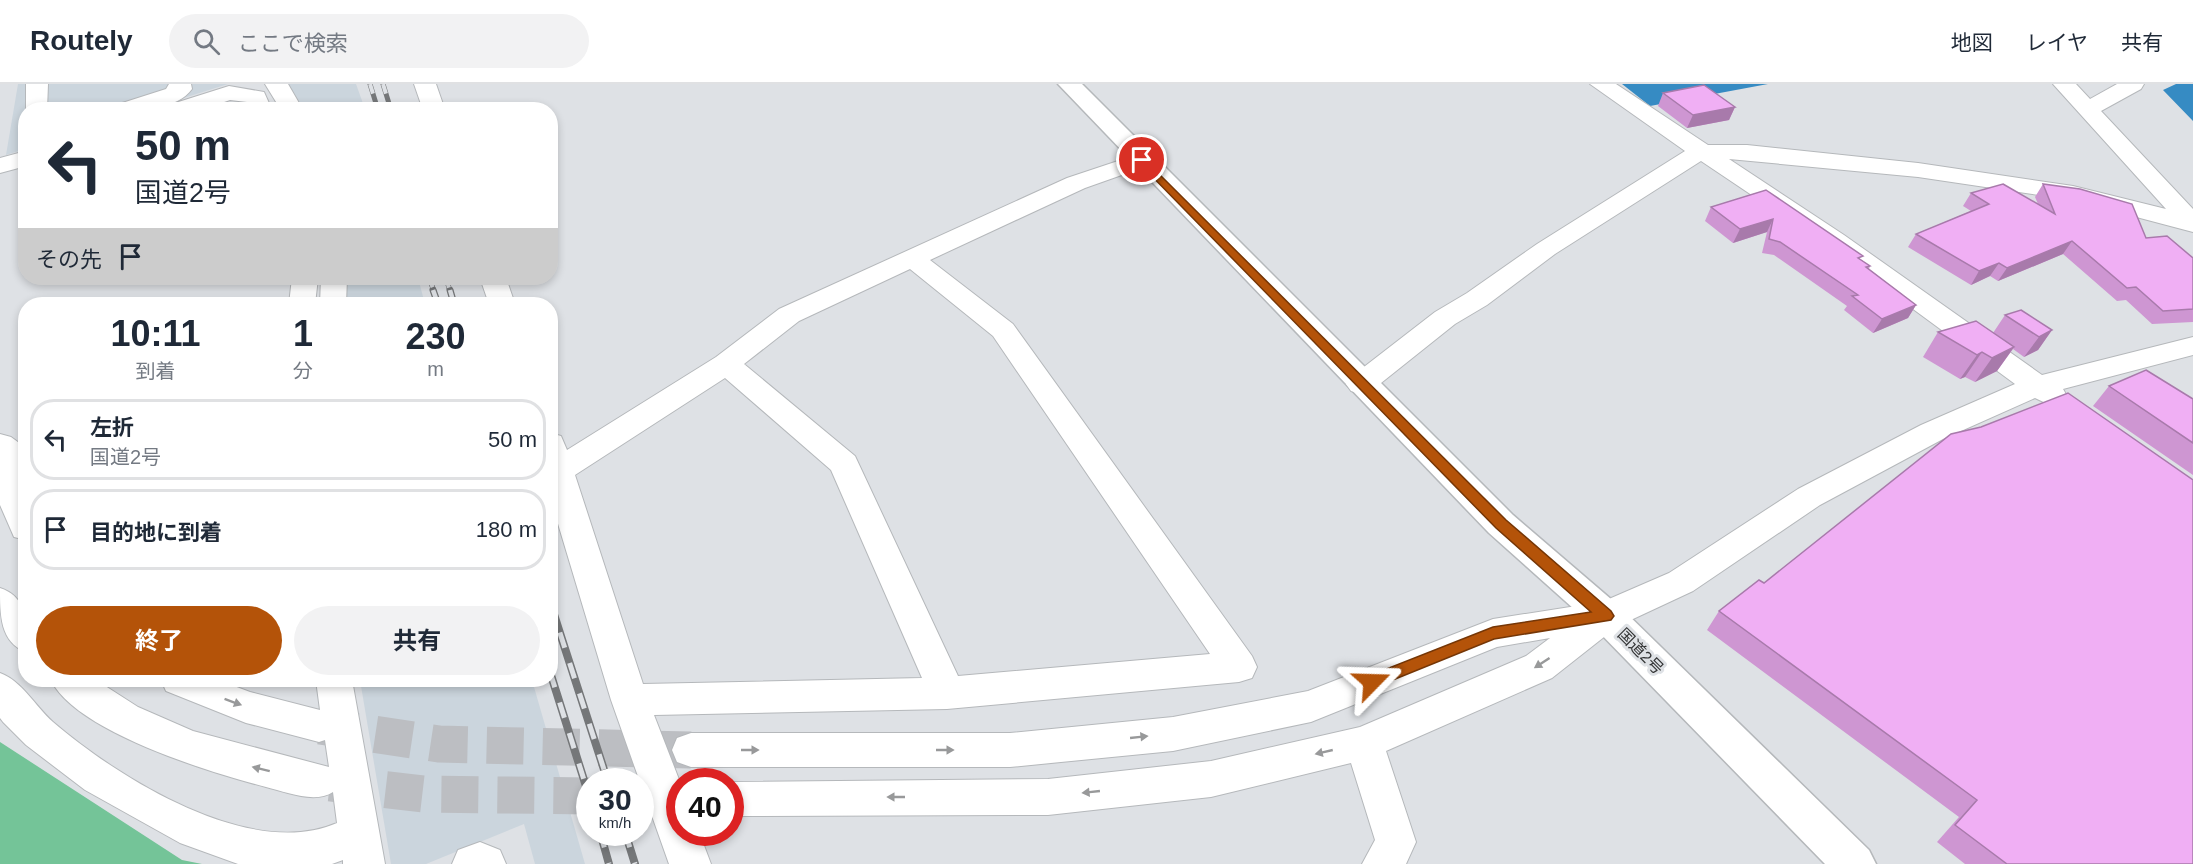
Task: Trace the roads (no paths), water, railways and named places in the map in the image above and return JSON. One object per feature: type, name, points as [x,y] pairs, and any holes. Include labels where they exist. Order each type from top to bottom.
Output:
[{"type":"highway","name":"国道2号","points":[[1069,84],[1361,384],[1501,524],[1606,616],[1854,864]]},
{"type":"street","points":[[36,102],[37,84]]},
{"type":"street","points":[[154,102],[208,84]]},
{"type":"street","points":[[276,84],[288,102]]},
{"type":"street","points":[[405,84],[411,102]]},
{"type":"street","points":[[425,84],[431,102]]},
{"type":"street","points":[[1601,84],[1835,240],[2076,413]]},
{"type":"street","points":[[2064,84],[2089,108],[2193,224]]},
{"type":"street","points":[[2089,108],[2133,84]]},
{"type":"street","points":[[177,96],[229,93],[256,102]]},
{"type":"street","points":[[1361,384],[1445,318],[1477,299],[1546,249],[1700,152],[1747,152],[1895,168],[2073,193],[2193,224]]},
{"type":"street","points":[[0,166],[18,160]]},
{"type":"street","points":[[558,455],[726,364],[789,315],[1076,183],[1142,160]]},
{"type":"street","points":[[630,700],[947,693],[1239,667],[1003,330],[913,259]]},
{"type":"street","points":[[744,798],[1048,797],[1211,779],[1364,743],[1539,667],[1606,616],[1681,582],[1809,497],[1932,432],[2037,386],[2193,346]]},
{"type":"street","points":[[726,364],[844,464],[947,693]]},
{"type":"street","points":[[0,445],[18,459]]},
{"type":"street","points":[[0,467],[18,509]]},
{"type":"street","points":[[558,467],[630,700],[690,864]]},
{"type":"street","points":[[0,602],[18,628]]},
{"type":"street","points":[[691,750],[1010,750],[1173,734],[1311,706],[1493,633],[1606,616]]},
{"type":"street","points":[[80,687],[117,712],[160,734],[258,769],[318,781]]},
{"type":"street","points":[[196,687],[246,707],[319,726]]},
{"type":"street","points":[[2,696],[34,731],[78,762],[138,801],[191,828],[222,840],[261,849],[312,851],[361,849],[335,687]]},
{"type":"street","points":[[1364,743],[1396,842],[1383,864]]},
{"type":"street","points":[[473,864],[480,861],[485,864]]},
{"type":"water","points":[[1622,84],[1768,84],[1650,106]]},
{"type":"water","points":[[2176,84],[2193,84],[2193,121],[2163,90]]},
{"type":"tunnel","points":[[320,726],[439,744],[691,750]]},
{"type":"tunnel","points":[[330,783],[424,794],[576,796]]},
{"type":"tunnel","points":[[654,797],[666,797]]},
{"type":"railway","points":[[370,84],[376,102]]},
{"type":"railway","points":[[383,84],[389,102]]},
{"type":"railway","points":[[432,285],[434,291]]},
{"type":"railway","points":[[448,285],[450,291]]},
{"type":"railway","points":[[433,290],[436,297]]},
{"type":"railway","points":[[450,290],[452,297]]},
{"type":"railway","points":[[558,627],[603,768]]},
{"type":"railway","points":[[555,687],[580,768]]},
{"type":"railway","points":[[604,846],[609,864]]},
{"type":"railway","points":[[629,846],[635,864]]}]
